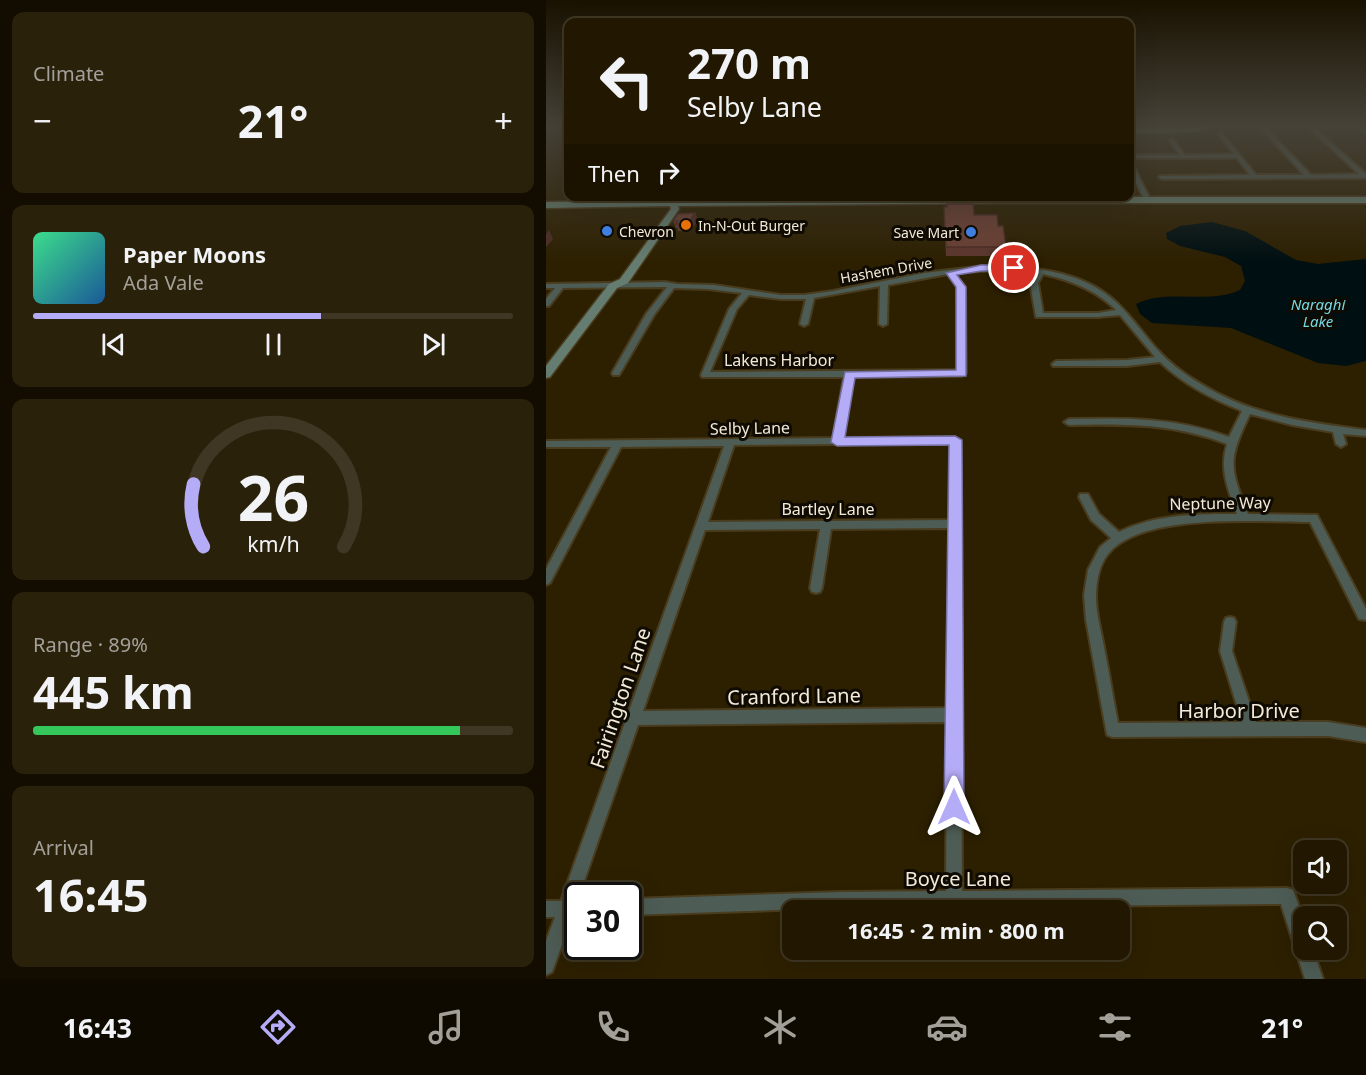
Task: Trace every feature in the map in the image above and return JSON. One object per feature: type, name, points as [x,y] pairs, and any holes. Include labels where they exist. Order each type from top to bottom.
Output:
[{"type":"main road","points":[[642,257],[660,241],[681,213],[703,209],[938,206],[1046,201],[1366,200]]},
{"type":"main road","points":[[547,207],[594,203],[672,204],[769,201]]},
{"type":"main road","points":[[938,206],[986,201]]},
{"type":"main road","points":[[546,374],[613,286],[624,281],[642,257],[672,204]]},
{"type":"main road","points":[[613,286],[613,279],[672,204]]},
{"type":"main road","points":[[622,209],[672,204],[703,209]]},
{"type":"main road","points":[[547,207],[622,209],[644,211],[655,215]]},
{"type":"street","points":[[1251,171],[1256,177]]},
{"type":"street","points":[[1304,171],[1309,176]]},
{"type":"street","points":[[1134,173],[1148,201]]},
{"type":"street","points":[[1162,177],[1365,176]]},
{"type":"street","name":"Hashem Drive","points":[[546,286],[613,286],[618,289],[660,289],[672,286],[715,287],[771,297],[810,297],[993,267],[1041,271],[1083,284],[1109,300],[1161,359],[1195,385],[1247,410],[1295,424],[1366,433]]},
{"type":"street","points":[[1041,271],[1034,283],[1040,315],[1098,315],[1121,312]]},
{"type":"street","name":"Lakens Harbor","points":[[746,293],[733,309],[705,375],[962,373],[961,287],[951,273]]},
{"type":"street","points":[[883,324],[884,284]]},
{"type":"street","points":[[546,304],[561,286]]},
{"type":"street","points":[[616,373],[650,314],[672,286]]},
{"type":"street","points":[[804,324],[810,297]]},
{"type":"street","points":[[1056,364],[1127,363],[1161,359]]},
{"type":"street","points":[[837,442],[849,374]]},
{"type":"street","points":[[1244,518],[1226,465],[1232,442],[1247,410]]},
{"type":"street","points":[[1069,422],[1170,423],[1204,431],[1232,442]]},
{"type":"street","points":[[1337,430],[1341,444]]},
{"type":"street","name":"Selby Lane","points":[[546,444],[955,440],[955,524]]},
{"type":"street","name":"Fairington Lane","points":[[580,882],[634,718],[730,443]]},
{"type":"street","points":[[546,580],[617,444]]},
{"type":"street","points":[[1084,497],[1095,517],[1119,538]]},
{"type":"street","name":"Neptune Way","points":[[1112,730],[1090,595],[1095,568],[1102,556],[1119,538],[1134,529],[1160,520],[1313,518],[1364,615]]},
{"type":"street","points":[[954,899],[955,524]]},
{"type":"street","name":"Bartley Lane","points":[[701,526],[955,524]]},
{"type":"street","points":[[816,588],[826,525]]},
{"type":"street","points":[[1230,622],[1227,651],[1251,730]]},
{"type":"street","name":"Cranford Lane","points":[[634,718],[955,715]]},
{"type":"street","name":"Harbor Drive","points":[[1112,730],[1328,729],[1366,735]]},
{"type":"street","name":"Boyce Lane","points":[[642,907],[842,900],[1287,896],[1293,914]]},
{"type":"street","points":[[546,909],[564,909]]},
{"type":"street","name":"Fairington Lane","points":[[546,966],[564,925]]},
{"type":"street","points":[[1308,960],[1314,979]]},
{"type":"water","name":"Naraghi Lake","points":[[1212,222],[1245,231],[1296,260],[1318,264],[1366,259],[1366,361],[1346,366],[1318,363],[1231,328],[1152,323],[1140,314],[1136,304],[1148,299],[1174,296],[1214,296],[1240,290],[1245,281],[1241,266],[1225,257],[1180,246],[1167,239],[1166,233],[1180,226]]},
{"type":"building","name":"Save Mart","points":[[947,204],[973,204],[974,215],[997,215],[998,226],[1003,226],[1006,247],[946,247],[944,207],[947,207]]},
{"type":"building","points":[[695,213],[687,224],[676,224],[678,221],[673,221],[678,214]]},
{"type":"place","name":"In-N-Out Burger","points":[[686,225]]},
{"type":"place","name":"Chevron","points":[[607,231]]},
{"type":"place","name":"Save Mart","points":[[971,232]]},
{"type":"route","points":[[954,807],[955,440],[837,442],[849,374],[962,373],[961,287],[951,273],[993,267],[1014,268]]}]
